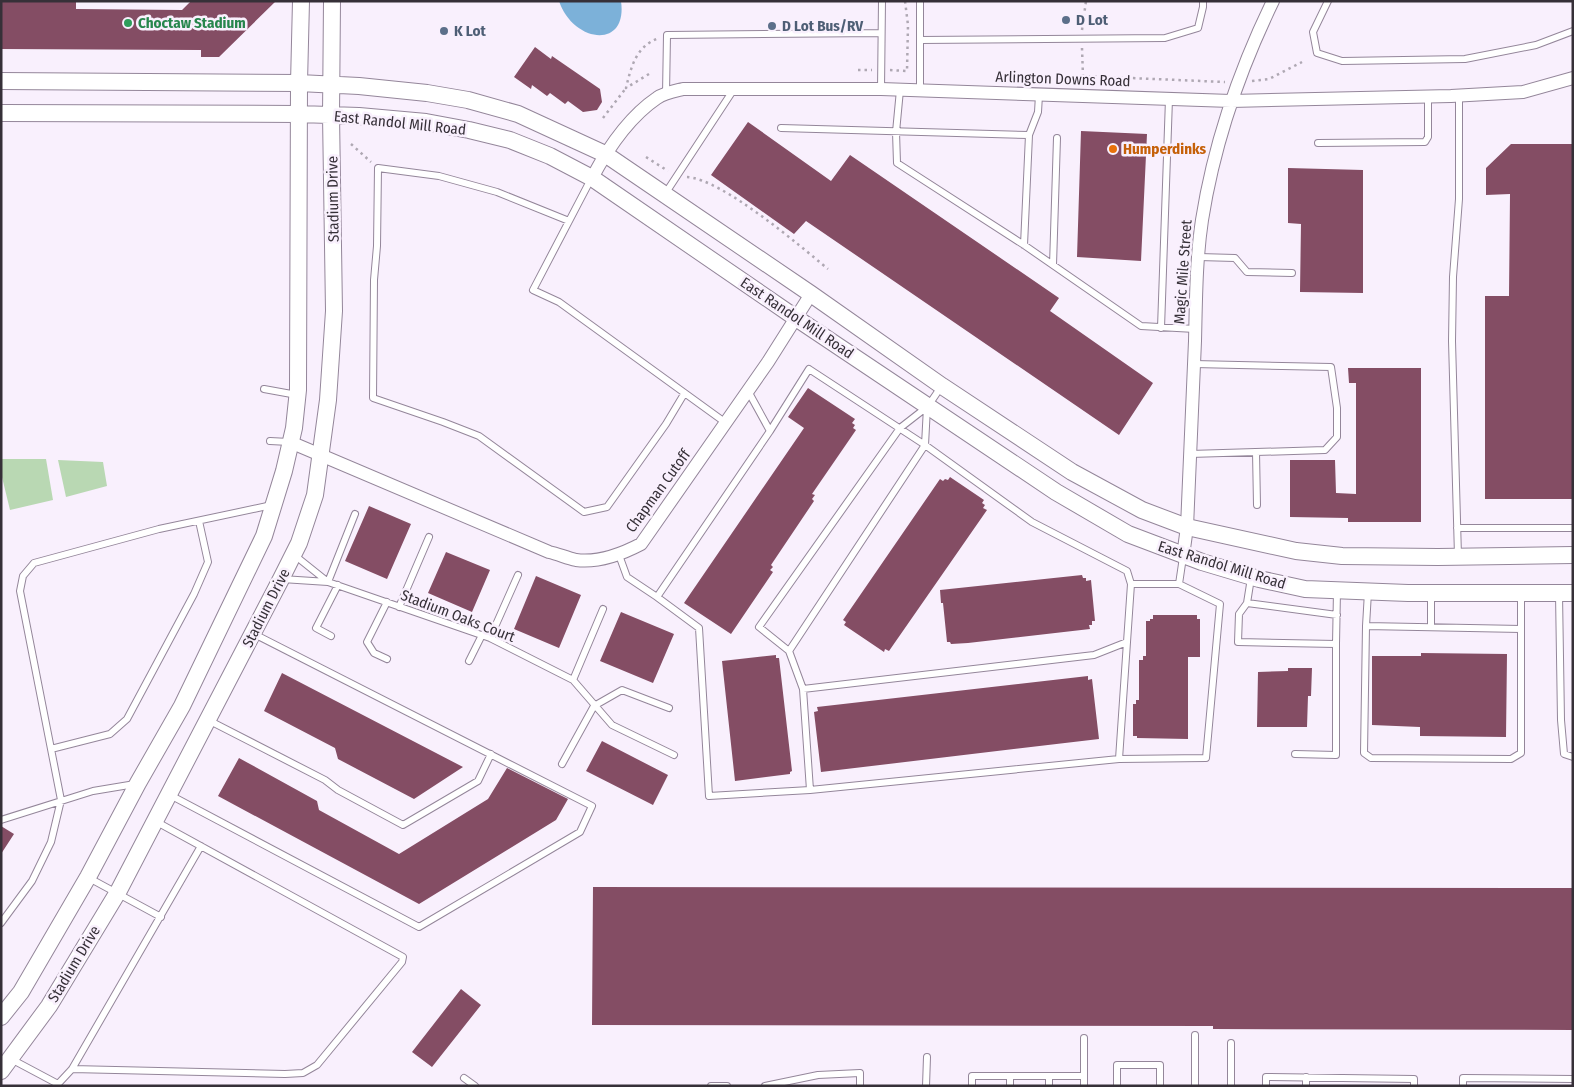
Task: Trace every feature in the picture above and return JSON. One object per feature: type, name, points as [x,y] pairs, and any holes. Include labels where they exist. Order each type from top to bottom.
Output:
[{"type":"main road","name":"Stadium Drive","points":[[1,1017],[21,992],[88,877],[182,706],[264,536],[274,505],[294,428],[297,395],[299,83],[302,1]]},
{"type":"main road","name":"Stadium Drive","points":[[6,1065],[48,1006],[118,892],[207,719],[254,634],[299,542],[315,495],[328,400],[334,311],[331,115],[332,1]]},
{"type":"main road","name":"East Randol Mill Road","points":[[1,81],[299,83],[331,85],[427,93],[468,100],[518,114],[605,154],[942,386],[1072,472],[1142,510],[1187,527],[1296,551],[1342,556],[1458,557],[1573,555]]},
{"type":"main road","name":"East Randol Mill Road","points":[[1,114],[331,115],[426,122],[510,140],[550,156],[592,178],[927,407],[1060,494],[1128,534],[1184,556],[1251,577],[1305,589],[1431,593],[1566,593]]},
{"type":"main road","points":[[182,706],[207,719]]},
{"type":"street","name":"Magic Mile Street","points":[[1184,556],[1202,222],[1215,156],[1231,101],[1273,1]]},
{"type":"street","name":"Arlington Downs Road","points":[[592,178],[605,154],[634,118],[659,97],[683,88],[920,90],[1231,101],[1428,97],[1523,92],[1573,78]]},
{"type":"street","name":"Chapman Cutoff","points":[[290,442],[549,552],[576,560],[592,560],[619,555],[642,544],[748,391],[811,294]]},
{"type":"lane","points":[[881,90],[882,1]]},
{"type":"lane","points":[[920,1],[920,90]]},
{"type":"lane","points":[[920,40],[1165,38],[1198,28],[1203,1]]},
{"type":"lane","points":[[1328,1],[1313,32],[1317,52],[1342,61],[1465,58],[1536,45],[1573,31]]},
{"type":"lane","points":[[666,94],[667,35],[881,33]]},
{"type":"lane","points":[[664,195],[735,88]]},
{"type":"lane","points":[[900,90],[896,132],[897,163],[1024,245],[1141,326],[1195,329]]},
{"type":"lane","points":[[1024,245],[1029,135],[1038,112],[1039,95]]},
{"type":"lane","points":[[1458,557],[1452,323],[1453,277],[1459,199],[1460,96]]},
{"type":"lane","points":[[1318,143],[1425,142],[1428,136],[1428,97]]},
{"type":"lane","points":[[1161,328],[1169,99]]},
{"type":"lane","points":[[781,128],[1029,135]]},
{"type":"lane","points":[[1053,265],[1058,138]]},
{"type":"lane","points":[[569,221],[497,192],[439,176],[378,168],[377,246],[374,280],[374,398],[479,436],[584,512],[606,507],[666,424],[684,394]]},
{"type":"lane","points":[[592,178],[533,290],[559,302],[726,423]]},
{"type":"lane","points":[[1199,258],[1235,258],[1248,272],[1292,273]]},
{"type":"lane","points":[[1190,454],[1325,450],[1337,438],[1337,408],[1330,367],[1194,364]]},
{"type":"lane","points":[[658,598],[770,432],[809,369],[925,445],[1032,522],[1127,571],[1131,584],[1118,759]]},
{"type":"lane","points":[[810,790],[803,689],[789,651],[759,627],[900,428],[927,407],[942,386]]},
{"type":"lane","points":[[264,389],[297,395]]},
{"type":"lane","points":[[748,391],[770,432]]},
{"type":"lane","points":[[789,651],[925,445],[927,407]]},
{"type":"lane","points":[[270,441],[290,442]]},
{"type":"lane","points":[[1256,452],[1257,505]]},
{"type":"lane","points":[[1,923],[32,881],[52,842],[61,800],[20,592],[23,576],[34,563],[159,529],[274,505]]},
{"type":"lane","points":[[328,582],[355,514]]},
{"type":"lane","points":[[52,749],[110,734],[127,719],[194,594],[208,562],[199,521]]},
{"type":"lane","points":[[1457,528],[1573,528]]},
{"type":"lane","points":[[399,607],[429,537]]},
{"type":"lane","name":"Stadium Oaks Court","points":[[293,554],[328,582]]},
{"type":"lane","points":[[619,555],[627,577],[699,628],[709,796],[810,790],[1118,759],[1206,758],[1220,604],[1179,584],[1131,584]]},
{"type":"lane","points":[[1179,584],[1184,556]]},
{"type":"lane","points":[[490,638],[518,575]]},
{"type":"lane","points":[[1251,577],[1247,603],[1239,614],[1238,642],[1336,644]]},
{"type":"lane","name":"Stadium Oaks Court","points":[[281,579],[328,582],[490,638],[573,680],[612,725],[674,755]]},
{"type":"lane","points":[[331,636],[316,628],[338,585]]},
{"type":"lane","points":[[1295,754],[1336,755],[1337,591]]},
{"type":"lane","points":[[1368,592],[1364,753],[1371,758],[1511,759],[1521,753],[1521,593]]},
{"type":"lane","points":[[1431,593],[1431,627]]},
{"type":"lane","points":[[1566,593],[1561,720],[1564,754],[1573,757]]},
{"type":"lane","points":[[386,602],[367,642],[374,653],[387,659]]},
{"type":"lane","points":[[1247,603],[1337,615]]},
{"type":"lane","points":[[573,680],[603,609]]},
{"type":"lane","points":[[1366,626],[1521,629]]},
{"type":"lane","points":[[168,794],[418,928],[580,832],[592,806],[254,634]]},
{"type":"lane","points":[[469,661],[482,635]]},
{"type":"lane","points":[[803,689],[1094,655],[1127,642]]},
{"type":"lane","points":[[562,764],[594,706],[622,690],[669,708]]},
{"type":"lane","points":[[207,719],[325,780],[338,790],[403,825],[478,781],[491,754]]},
{"type":"lane","points":[[1,820],[93,791],[138,784]]},
{"type":"lane","points":[[72,1069],[303,1073],[317,1065],[402,962],[403,958],[154,820]]},
{"type":"lane","points":[[6,1065],[58,1084],[72,1069],[201,846]]},
{"type":"lane","points":[[88,877],[161,917]]},
{"type":"lane","points":[[1195,1035],[1195,1086]]},
{"type":"lane","points":[[1084,1038],[1084,1086]]},
{"type":"lane","points":[[1231,1043],[1231,1086]]},
{"type":"lane","points":[[926,1086],[927,1057]]},
{"type":"lane","points":[[1117,1086],[1117,1065],[1160,1065],[1160,1086]]},
{"type":"lane","points":[[765,1086],[789,1083],[818,1075],[860,1073],[860,1086]]},
{"type":"lane","points":[[972,1086],[972,1076],[1084,1076]]},
{"type":"lane","points":[[1010,1076],[1010,1086]]},
{"type":"lane","points":[[1049,1076],[1049,1086]]},
{"type":"lane","points":[[1266,1086],[1266,1077],[1346,1077],[1385,1082],[1414,1079],[1414,1086]]},
{"type":"lane","points":[[1306,1077],[1306,1086]]},
{"type":"lane","points":[[1346,1077],[1346,1086]]},
{"type":"lane","points":[[464,1078],[475,1086]]},
{"type":"lane","points":[[1463,1086],[1463,1078],[1571,1082]]},
{"type":"lane","points":[[711,1086],[727,1086]]},
{"type":"path","points":[[905,1],[908,25],[907,72]]},
{"type":"path","points":[[1086,1],[1082,27],[1083,76],[1214,83],[1238,82],[1269,79],[1302,62]]},
{"type":"path","points":[[626,88],[632,63],[648,41],[667,35]]},
{"type":"path","points":[[603,118],[626,88],[649,74]]},
{"type":"path","points":[[351,144],[378,168]]},
{"type":"path","points":[[646,157],[676,176],[694,177],[727,193],[794,240],[828,269]]},
{"type":"green space","points":[[1,459],[46,459],[53,500],[10,510],[1,473]]},
{"type":"green space","points":[[58,460],[103,462],[107,486],[66,497]]},
{"type":"water","points":[[559,1],[621,1],[621,17],[616,28],[608,34],[598,35],[576,26],[566,15]]},
{"type":"building","name":"Choctaw Stadium","points":[[1,1],[76,1],[76,9],[182,10],[191,1],[276,1],[219,57],[201,57],[201,50],[1,49]]},
{"type":"building","points":[[535,47],[551,59],[552,56],[600,89],[602,102],[597,110],[583,112],[568,101],[565,104],[550,93],[547,96],[532,85],[531,89],[514,77]]},
{"type":"building","points":[[748,122],[831,181],[850,155],[1059,298],[1050,311],[1153,383],[1119,435],[806,221],[794,234],[711,175]]},
{"type":"building","points":[[1081,131],[1147,134],[1141,261],[1077,257]]},
{"type":"building","points":[[1511,144],[1573,144],[1573,499],[1485,499],[1485,296],[1509,296],[1510,194],[1486,195],[1486,168]]},
{"type":"building","points":[[1288,168],[1363,170],[1363,293],[1300,292],[1301,224],[1288,223]]},
{"type":"building","points":[[1348,368],[1421,368],[1421,522],[1348,522],[1348,518],[1290,517],[1290,460],[1335,460],[1336,493],[1356,494],[1356,383],[1349,383]]},
{"type":"building","points":[[808,388],[855,419],[852,423],[855,425],[853,428],[856,430],[812,494],[815,495],[812,499],[814,501],[771,565],[773,567],[770,570],[773,572],[731,634],[684,603],[804,428],[788,417]]},
{"type":"building","points":[[950,477],[984,500],[982,503],[985,505],[983,508],[987,510],[889,651],[885,649],[884,652],[844,625],[846,622],[843,620],[940,479],[943,481],[945,479],[948,480]]},
{"type":"building","points":[[369,506],[411,524],[387,579],[345,561]]},
{"type":"building","points":[[446,552],[490,570],[472,612],[428,593]]},
{"type":"building","points":[[1082,575],[1083,578],[1086,578],[1086,581],[1091,580],[1095,621],[1092,621],[1092,625],[1089,625],[1090,629],[968,643],[951,644],[947,642],[940,590]]},
{"type":"building","points":[[536,576],[581,595],[559,648],[514,629]]},
{"type":"building","points":[[621,612],[674,634],[653,683],[600,661]]},
{"type":"building","points":[[1153,615],[1197,615],[1197,619],[1200,619],[1200,657],[1188,657],[1188,739],[1137,738],[1137,736],[1133,736],[1133,704],[1136,704],[1136,700],[1139,700],[1139,660],[1143,660],[1143,656],[1146,656],[1146,621],[1153,619]]},
{"type":"building","points":[[1421,653],[1507,654],[1506,737],[1420,736],[1420,727],[1372,725],[1372,656],[1421,656]]},
{"type":"building","points":[[776,655],[776,658],[779,658],[792,771],[790,774],[735,781],[722,661]]},
{"type":"building","points":[[1288,668],[1312,668],[1311,696],[1308,696],[1307,727],[1257,727],[1258,672],[1288,671]]},
{"type":"building","points":[[282,673],[463,767],[414,799],[338,759],[335,748],[264,711]]},
{"type":"building","points":[[1088,676],[1088,680],[1092,679],[1099,739],[821,772],[814,712],[818,711],[817,707]]},
{"type":"building","points":[[602,741],[668,775],[653,805],[586,771]]},
{"type":"building","points":[[239,758],[317,801],[319,810],[399,854],[488,799],[507,768],[568,799],[556,820],[419,904],[218,796]]},
{"type":"building","points":[[1,826],[14,834],[1,854]]},
{"type":"building","points":[[593,887],[1573,888],[1573,1030],[1213,1029],[1213,1026],[592,1025]]},
{"type":"building","points":[[461,989],[481,1005],[432,1067],[412,1052]]},
{"type":"place","name":"D Lot","points":[[1066,20]]},
{"type":"place","name":"Choctaw Stadium","points":[[128,23]]},
{"type":"place","name":"D Lot Bus/RV","points":[[772,26]]},
{"type":"place","name":"K Lot","points":[[444,31]]},
{"type":"place","name":"Humperdinks","points":[[1113,149]]}]
